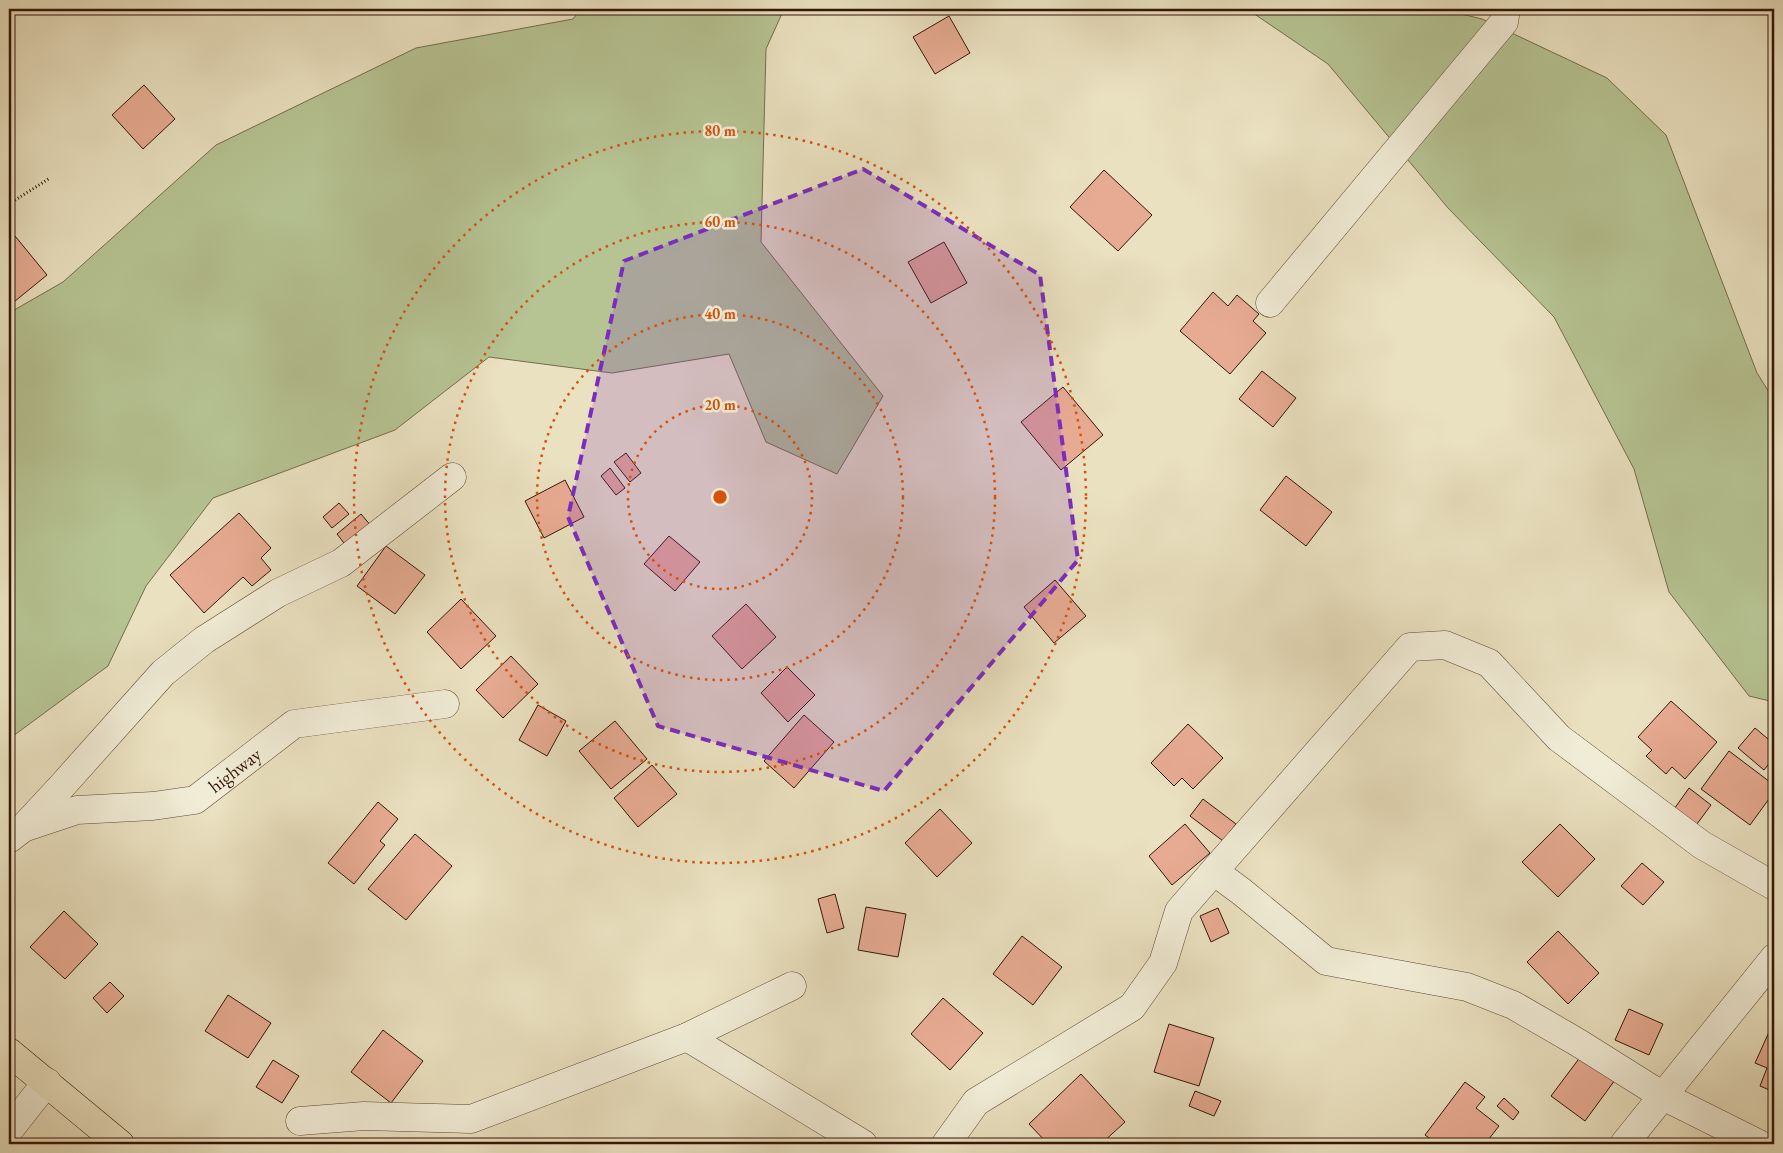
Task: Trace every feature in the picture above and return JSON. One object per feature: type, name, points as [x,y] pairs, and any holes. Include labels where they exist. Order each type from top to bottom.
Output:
[{"type":"main road","points":[[9,1052],[120,1144]]},
{"type":"street","points":[[1270,303],[1504,22],[1506,9]]},
{"type":"street","name":"highway","points":[[15,834],[163,673],[204,640],[278,593],[341,563],[452,477]]},
{"type":"street","points":[[946,1144],[976,1102],[1132,1007],[1163,963],[1179,911],[1410,647],[1445,645],[1489,663],[1559,738],[1702,846],[1774,886]]},
{"type":"street","name":"highway","points":[[15,834],[77,810],[153,806],[195,800],[294,724],[445,704]]},
{"type":"street","points":[[1215,872],[1326,961],[1466,988],[1513,1005],[1577,1042],[1663,1096],[1760,1144]]},
{"type":"street","points":[[1624,1144],[1774,958]]},
{"type":"street","points":[[300,1120],[364,1116],[472,1119],[688,1036],[792,986]]},
{"type":"street","points":[[688,1036],[863,1144]]},
{"type":"street","points":[[9,1130],[46,1082]]},
{"type":"path","points":[[9,204],[50,178]]},
{"type":"highlighted area","points":[[863,169],[1040,275],[1078,560],[884,791],[658,726],[568,517],[624,261]]},
{"type":"green space","points":[[581,9],[784,9],[766,49],[761,242],[883,396],[837,474],[766,442],[729,354],[612,373],[489,357],[395,430],[213,498],[146,586],[108,666],[9,739],[9,313],[63,282],[216,145],[416,48],[573,19]]},
{"type":"green space","points":[[1247,9],[1441,9],[1482,19],[1607,78],[1666,135],[1757,373],[1774,400],[1774,702],[1749,696],[1669,592],[1634,469],[1554,317],[1448,208],[1328,64]]},
{"type":"building","points":[[949,16],[970,53],[935,74],[913,37]]},
{"type":"building","points":[[144,85],[175,119],[143,149],[112,115]]},
{"type":"building","points":[[1104,170],[1152,215],[1118,251],[1070,207]]},
{"type":"building","points":[[15,236],[47,275],[9,306],[9,241]]},
{"type":"building","points":[[944,242],[967,283],[931,303],[908,262]]},
{"type":"building","points":[[1213,292],[1228,306],[1237,295],[1259,314],[1253,321],[1266,333],[1230,374],[1180,331]]},
{"type":"building","points":[[1262,371],[1296,398],[1273,427],[1239,399]]},
{"type":"building","points":[[1063,387],[1103,435],[1061,470],[1021,422]]},
{"type":"building","points":[[626,453],[641,473],[630,482],[614,462]]},
{"type":"building","points":[[610,468],[625,488],[616,495],[601,476]]},
{"type":"building","points":[[1286,476],[1332,512],[1306,546],[1260,510]]},
{"type":"building","points":[[565,480],[584,517],[544,538],[525,501]]},
{"type":"building","points":[[339,503],[349,514],[332,528],[323,517]]},
{"type":"building","points":[[239,513],[271,548],[261,558],[271,570],[252,586],[243,577],[204,613],[170,575]]},
{"type":"building","points":[[361,514],[372,527],[347,547],[337,534]]},
{"type":"building","points":[[669,536],[700,562],[675,591],[644,564]]},
{"type":"building","points":[[386,546],[425,575],[395,614],[357,586]]},
{"type":"building","points":[[1055,580],[1086,616],[1054,643],[1024,607]]},
{"type":"building","points":[[461,599],[496,636],[461,669],[427,632]]},
{"type":"building","points":[[746,604],[776,637],[742,669],[712,636]]},
{"type":"building","points":[[511,656],[538,684],[503,718],[476,690]]},
{"type":"building","points":[[787,667],[815,695],[788,722],[761,693]]},
{"type":"building","points":[[1671,701],[1717,742],[1685,779],[1672,767],[1666,774],[1646,756],[1652,750],[1638,737]]},
{"type":"building","points":[[538,705],[566,721],[547,756],[519,740]]},
{"type":"building","points":[[804,715],[834,742],[794,788],[764,761]]},
{"type":"building","points":[[615,721],[647,759],[611,789],[579,751]]},
{"type":"building","points":[[1188,724],[1223,758],[1193,789],[1182,778],[1174,786],[1151,763]]},
{"type":"building","points":[[1755,728],[1774,744],[1774,757],[1764,770],[1738,748]]},
{"type":"building","points":[[1729,751],[1774,785],[1774,792],[1750,825],[1701,789]]},
{"type":"building","points":[[652,765],[677,794],[638,827],[614,798]]},
{"type":"building","points":[[1689,788],[1711,805],[1694,828],[1672,812]]},
{"type":"building","points":[[1203,799],[1236,824],[1223,841],[1190,816]]},
{"type":"building","points":[[378,802],[398,819],[380,841],[385,845],[354,884],[328,863]]},
{"type":"building","points":[[940,809],[972,843],[937,877],[905,843]]},
{"type":"building","points":[[1185,824],[1210,853],[1172,885],[1149,856]]},
{"type":"building","points":[[1560,824],[1595,859],[1558,897],[1522,862]]},
{"type":"building","points":[[415,834],[452,866],[406,920],[368,889]]},
{"type":"building","points":[[1642,863],[1664,882],[1643,905],[1621,886]]},
{"type":"building","points":[[835,894],[844,928],[827,933],[818,899]]},
{"type":"building","points":[[866,907],[906,914],[898,957],[858,950]]},
{"type":"building","points":[[1218,908],[1229,933],[1211,942],[1200,916]]},
{"type":"building","points":[[64,911],[98,944],[65,979],[30,947]]},
{"type":"building","points":[[1558,931],[1599,973],[1568,1004],[1527,962]]},
{"type":"building","points":[[1022,936],[1062,967],[1033,1005],[993,974]]},
{"type":"building","points":[[110,982],[124,996],[107,1013],[93,998]]},
{"type":"building","points":[[228,995],[271,1023],[248,1058],[205,1031]]},
{"type":"building","points":[[943,998],[983,1033],[950,1070],[911,1034]]},
{"type":"building","points":[[1629,1009],[1663,1024],[1649,1055],[1615,1040]]},
{"type":"building","points":[[1774,1021],[1774,1092],[1760,1086],[1767,1068],[1755,1063]]},
{"type":"building","points":[[1169,1024],[1214,1038],[1199,1086],[1154,1072]]},
{"type":"building","points":[[383,1030],[423,1061],[391,1103],[351,1072]]},
{"type":"building","points":[[1581,1056],[1615,1080],[1585,1121],[1551,1096]]},
{"type":"building","points":[[273,1060],[299,1076],[282,1103],[256,1087]]},
{"type":"building","points":[[1081,1074],[1125,1122],[1101,1144],[1048,1144],[1029,1124]]},
{"type":"building","points":[[1465,1082],[1485,1097],[1476,1108],[1499,1126],[1485,1144],[1455,1144],[1451,1141],[1449,1144],[1437,1144],[1425,1135]]},
{"type":"building","points":[[1195,1091],[1221,1101],[1214,1116],[1189,1106]]},
{"type":"building","points":[[1504,1098],[1519,1112],[1513,1120],[1497,1106]]}]
